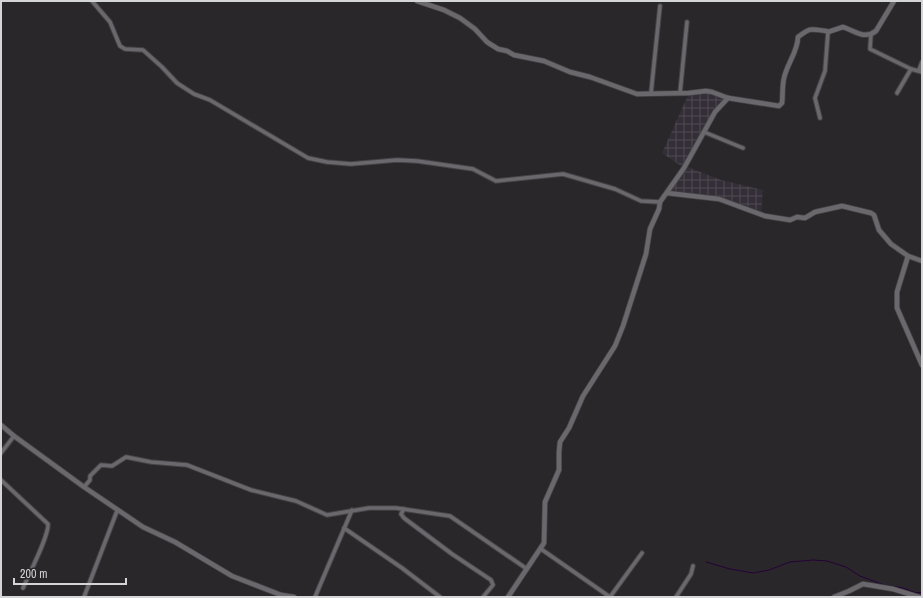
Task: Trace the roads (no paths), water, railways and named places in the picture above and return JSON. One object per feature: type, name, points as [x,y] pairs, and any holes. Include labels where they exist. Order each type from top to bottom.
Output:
[{"type":"street","points":[[92,1],[110,22],[120,46],[125,49],[143,50],[177,83],[194,94],[210,100],[308,158],[351,164],[397,160],[417,161],[473,169],[496,181],[563,174],[615,189],[641,201],[660,202]]},
{"type":"street","points":[[417,1],[444,10],[460,18],[475,29],[492,46],[514,55],[544,61],[570,72],[590,77],[637,94],[712,92],[728,98],[762,104],[781,105],[784,79],[798,44],[798,37],[805,31],[809,30],[828,32],[843,27],[866,36],[876,31],[894,1]]},
{"type":"street","points":[[433,7],[435,1]]},
{"type":"street","points":[[651,93],[660,6]]},
{"type":"street","points":[[680,93],[687,22]]},
{"type":"street","points":[[820,118],[815,98],[825,71],[828,32]]},
{"type":"street","points":[[871,34],[870,49],[911,69],[921,71],[922,62]]},
{"type":"street","points":[[897,93],[911,69]]},
{"type":"street","points":[[509,597],[544,543],[545,502],[559,470],[560,442],[569,428],[583,396],[615,346],[633,296],[646,254],[650,229],[659,209],[660,202],[684,168],[715,112],[728,98]]},
{"type":"street","points":[[704,132],[743,148]]},
{"type":"street","points":[[667,192],[719,199],[765,216],[785,220],[790,220],[797,216],[805,218],[815,212],[842,206],[871,213],[874,215],[882,236],[908,256],[922,261]]},
{"type":"street","points":[[908,256],[897,292],[897,308],[922,365]]},
{"type":"street","points":[[1,425],[84,487],[117,510],[150,530],[175,542],[232,576],[281,595],[294,597]]},
{"type":"street","points":[[1,453],[14,436]]},
{"type":"street","points":[[84,487],[88,483],[90,476],[101,465],[112,466],[126,457],[151,462],[187,465],[251,490],[296,500],[328,515],[369,508],[404,509],[450,516],[527,569]]},
{"type":"street","points":[[1,480],[48,524],[43,543],[23,588]]},
{"type":"street","points":[[404,509],[402,514],[404,518],[452,554],[491,580],[493,585],[483,597]]},
{"type":"street","points":[[84,597],[117,510]]},
{"type":"street","points":[[315,597],[352,510]]},
{"type":"street","points":[[344,528],[402,568],[440,597]]},
{"type":"street","points":[[541,549],[610,597],[642,554]]},
{"type":"street","points":[[676,597],[691,574],[693,566]]},
{"type":"street","points":[[834,597],[863,584],[893,589],[919,597]]},
{"type":"waterway","points":[[706,562],[730,569],[753,573],[769,570],[790,562],[813,560],[827,561],[846,567],[860,576],[884,585],[903,588],[916,593],[922,592]]}]
